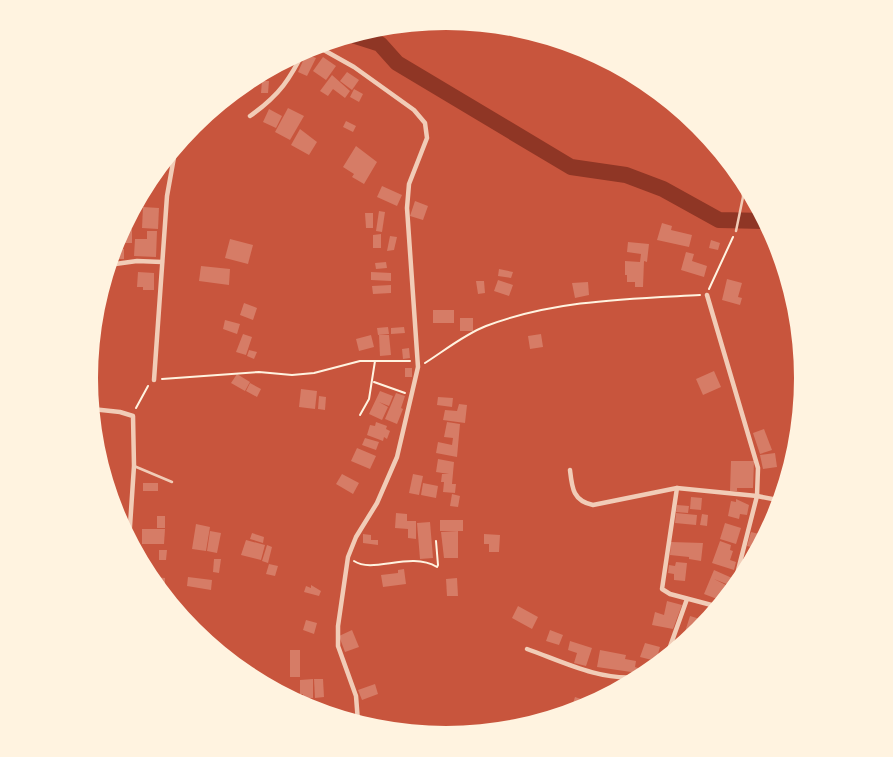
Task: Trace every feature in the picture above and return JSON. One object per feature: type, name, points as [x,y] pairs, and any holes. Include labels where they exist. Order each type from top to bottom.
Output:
[{"type":"street","points":[[328,50],[414,110],[425,122],[427,138],[409,184],[407,208],[418,364],[397,457],[377,503],[356,537],[348,557],[338,626],[338,646],[356,696],[357,715]]},
{"type":"street","points":[[250,116],[285,86],[297,64]]},
{"type":"street","points":[[154,380],[167,196],[173,162]]},
{"type":"street","points":[[117,263],[162,262]]},
{"type":"street","points":[[707,295],[758,468],[757,496],[739,568]]},
{"type":"street","points":[[99,410],[134,416],[130,525]]},
{"type":"street","points":[[570,470],[576,497],[593,505],[677,488],[774,499]]},
{"type":"street","points":[[677,488],[662,586],[666,593],[712,605]]},
{"type":"street","points":[[670,646],[687,598]]},
{"type":"street","points":[[527,649],[596,673],[627,677]]},
{"type":"lane","points":[[736,231],[742,194]]},
{"type":"lane","points":[[134,466],[172,482]]},
{"type":"path","points":[[134,416],[139,399],[154,380],[251,372],[292,375],[375,360],[418,364],[484,327],[539,310],[592,300],[707,295],[736,231]]},
{"type":"path","points":[[360,415],[366,409],[375,360]]},
{"type":"path","points":[[373,381],[411,395]]},
{"type":"path","points":[[348,557],[365,566],[409,561],[427,562],[438,567],[436,541]]},
{"type":"building","points":[[312,56],[316,58],[307,76],[298,72],[303,61]]},
{"type":"building","points":[[323,57],[336,66],[326,80],[313,71]]},
{"type":"building","points":[[347,72],[359,80],[352,90],[340,81]]},
{"type":"building","points":[[332,75],[350,91],[345,98],[333,89],[328,96],[320,91]]},
{"type":"building","points":[[269,81],[268,93],[261,93],[262,83]]},
{"type":"building","points":[[354,89],[363,94],[359,102],[350,97]]},
{"type":"building","points":[[288,108],[304,116],[290,140],[275,132]]},
{"type":"building","points":[[269,109],[282,116],[276,128],[263,122]]},
{"type":"building","points":[[346,121],[356,126],[353,132],[343,127]]},
{"type":"building","points":[[300,129],[317,142],[309,155],[291,145]]},
{"type":"building","points":[[356,146],[377,162],[364,184],[352,177],[354,174],[343,167]]},
{"type":"building","points":[[382,186],[402,195],[397,206],[377,197]]},
{"type":"building","points":[[415,201],[428,206],[423,220],[410,216]]},
{"type":"building","points":[[143,207],[159,208],[158,229],[142,228]]},
{"type":"building","points":[[379,211],[385,212],[382,232],[376,231]]},
{"type":"building","points":[[365,213],[373,213],[373,228],[366,228]]},
{"type":"building","points":[[662,223],[672,226],[671,230],[692,235],[689,247],[657,240]]},
{"type":"building","points":[[132,229],[132,229],[132,243],[125,243]]},
{"type":"building","points":[[147,231],[157,231],[156,257],[134,256],[135,239],[147,239]]},
{"type":"building","points":[[381,234],[381,248],[373,248],[373,235]]},
{"type":"building","points":[[390,236],[397,237],[394,250],[387,251]]},
{"type":"building","points":[[230,239],[253,245],[248,264],[225,258]]},
{"type":"building","points":[[711,240],[720,243],[718,250],[709,248]]},
{"type":"building","points":[[628,242],[649,244],[647,262],[644,261],[643,287],[635,287],[635,282],[627,282],[625,261],[640,262],[641,254],[627,252]]},
{"type":"building","points":[[123,249],[124,249],[124,259],[119,259]]},
{"type":"building","points":[[686,252],[694,254],[692,261],[707,266],[704,277],[681,270]]},
{"type":"building","points":[[386,262],[387,268],[376,269],[375,263]]},
{"type":"building","points":[[201,266],[230,269],[229,285],[199,281]]},
{"type":"building","points":[[499,269],[513,272],[511,278],[498,276]]},
{"type":"building","points":[[138,272],[154,273],[154,290],[137,287]]},
{"type":"building","points":[[371,272],[391,273],[391,281],[371,280]]},
{"type":"building","points":[[727,279],[742,283],[738,297],[742,298],[740,305],[722,300]]},
{"type":"building","points":[[498,280],[513,285],[509,296],[494,291]]},
{"type":"building","points":[[476,281],[484,281],[485,293],[478,294]]},
{"type":"building","points":[[588,282],[589,295],[575,298],[572,283]]},
{"type":"building","points":[[391,285],[391,293],[373,294],[372,286]]},
{"type":"building","points":[[244,303],[257,308],[253,320],[240,315]]},
{"type":"building","points":[[433,310],[454,310],[454,323],[433,323]]},
{"type":"building","points":[[460,318],[473,318],[473,331],[460,331]]},
{"type":"building","points":[[225,320],[240,324],[237,334],[223,329]]},
{"type":"building","points":[[388,327],[389,334],[378,335],[377,328]]},
{"type":"building","points":[[404,327],[405,333],[391,334],[391,328]]},
{"type":"building","points":[[243,334],[252,337],[246,355],[236,352]]},
{"type":"building","points":[[541,334],[543,347],[530,349],[528,336]]},
{"type":"building","points":[[371,335],[374,347],[359,351],[356,339]]},
{"type":"building","points":[[379,335],[389,335],[391,355],[380,356]]},
{"type":"building","points":[[409,348],[410,358],[403,359],[402,349]]},
{"type":"building","points":[[249,350],[257,352],[254,359],[247,356]]},
{"type":"building","points":[[405,368],[412,368],[412,377],[405,377]]},
{"type":"building","points":[[714,371],[721,387],[703,395],[696,379]]},
{"type":"building","points":[[237,374],[250,382],[245,391],[231,383]]},
{"type":"building","points":[[250,383],[261,389],[257,397],[246,391]]},
{"type":"building","points":[[301,389],[317,391],[315,409],[299,407]]},
{"type":"building","points":[[380,391],[393,396],[389,406],[379,402],[388,407],[382,420],[369,414]]},
{"type":"building","points":[[396,393],[405,396],[397,424],[385,419]]},
{"type":"building","points":[[319,396],[326,397],[325,410],[318,409]]},
{"type":"building","points":[[438,397],[453,398],[452,407],[437,405]]},
{"type":"building","points":[[459,404],[467,405],[465,423],[443,420],[445,410],[457,411]]},
{"type":"building","points":[[376,422],[387,426],[386,429],[390,431],[387,439],[384,437],[383,441],[367,435],[370,425],[375,426]]},
{"type":"building","points":[[447,422],[460,424],[457,457],[436,453],[438,442],[452,445],[453,438],[444,437]]},
{"type":"building","points":[[764,429],[772,450],[760,454],[753,433]]},
{"type":"building","points":[[365,438],[379,442],[376,450],[362,445]]},
{"type":"building","points":[[357,448],[376,456],[370,469],[351,461]]},
{"type":"building","points":[[775,453],[777,467],[763,469],[760,455]]},
{"type":"building","points":[[438,459],[454,462],[452,484],[456,484],[455,493],[443,492],[442,474],[449,474],[436,472]]},
{"type":"building","points":[[731,461],[754,461],[753,488],[730,491]]},
{"type":"building","points":[[342,474],[359,483],[353,494],[336,484]]},
{"type":"building","points":[[413,474],[423,476],[419,495],[409,493]]},
{"type":"building","points":[[143,483],[158,483],[158,491],[143,491]]},
{"type":"building","points":[[423,483],[438,486],[436,498],[421,495]]},
{"type":"building","points":[[452,494],[460,496],[458,507],[450,506]]},
{"type":"building","points":[[691,497],[702,498],[701,510],[690,509]]},
{"type":"building","points":[[736,499],[749,505],[747,515],[740,514],[739,519],[728,516],[731,501],[736,502]]},
{"type":"building","points":[[677,505],[689,506],[688,513],[676,512]]},
{"type":"building","points":[[396,513],[407,514],[407,521],[416,521],[416,539],[408,538],[408,529],[395,528]]},
{"type":"building","points":[[676,513],[697,515],[696,525],[675,523]]},
{"type":"building","points":[[702,514],[708,515],[707,526],[700,525]]},
{"type":"building","points":[[157,516],[165,516],[165,528],[157,528]]},
{"type":"building","points":[[440,520],[463,520],[463,531],[440,531]]},
{"type":"building","points":[[430,522],[433,558],[420,559],[417,523]]},
{"type":"building","points":[[725,523],[741,528],[736,544],[720,539]]},
{"type":"building","points":[[196,524],[210,527],[206,551],[192,549]]},
{"type":"building","points":[[142,529],[165,529],[164,544],[142,544]]},
{"type":"building","points":[[210,531],[221,533],[217,553],[207,551]]},
{"type":"building","points":[[458,531],[458,558],[444,558],[441,532]]},
{"type":"building","points":[[751,532],[759,534],[752,547],[747,546]]},
{"type":"building","points":[[252,533],[264,537],[263,543],[250,539]]},
{"type":"building","points":[[363,534],[371,535],[371,540],[378,540],[378,545],[363,543]]},
{"type":"building","points":[[484,534],[500,535],[499,552],[489,552],[489,544],[484,544]]},
{"type":"building","points":[[246,540],[265,545],[261,560],[241,555]]},
{"type":"building","points":[[720,541],[731,545],[730,550],[733,551],[730,560],[736,562],[734,570],[712,563]]},
{"type":"building","points":[[671,542],[703,543],[701,561],[670,555]]},
{"type":"building","points":[[267,545],[272,547],[268,563],[262,561]]},
{"type":"building","points":[[159,550],[167,550],[166,560],[159,560]]},
{"type":"building","points":[[214,559],[221,559],[219,573],[213,572]]},
{"type":"building","points":[[676,562],[687,563],[685,581],[674,580],[674,574],[668,573],[669,565],[675,566]]},
{"type":"building","points":[[269,564],[278,566],[275,576],[266,574]]},
{"type":"building","points":[[404,569],[406,584],[383,587],[381,575],[398,573],[398,570]]},
{"type":"building","points":[[714,570],[732,578],[728,584],[714,579],[726,585],[717,599],[704,594]]},
{"type":"building","points":[[188,577],[212,580],[211,590],[187,586]]},
{"type":"building","points":[[457,578],[458,596],[447,596],[446,579]]},
{"type":"building","points":[[311,585],[321,591],[319,596],[304,592],[306,586],[311,588]]},
{"type":"building","points":[[667,601],[682,605],[673,629],[652,625],[655,612],[664,615]]},
{"type":"building","points":[[518,606],[538,617],[532,629],[512,618]]},
{"type":"building","points":[[690,616],[699,619],[693,625],[685,633]]},
{"type":"building","points":[[306,620],[317,623],[314,634],[303,630]]},
{"type":"building","points":[[352,630],[359,647],[345,652],[339,636]]},
{"type":"building","points":[[550,630],[563,635],[559,645],[546,641]]},
{"type":"building","points":[[570,641],[592,648],[586,666],[574,663],[577,653],[568,650]]},
{"type":"building","points":[[645,643],[660,647],[657,656],[652,660],[640,657]]},
{"type":"building","points":[[290,650],[300,650],[300,677],[290,677]]},
{"type":"building","points":[[600,650],[626,655],[625,659],[636,661],[635,667],[638,669],[634,672],[597,667]]},
{"type":"building","points":[[313,679],[313,698],[300,694],[300,680]]},
{"type":"building","points":[[314,679],[323,679],[324,697],[315,698]]},
{"type":"building","points":[[375,684],[378,694],[362,700],[358,690]]},
{"type":"waterway","points":[[366,39],[380,44],[397,63],[571,167],[626,175],[663,189],[719,220],[757,221]]}]
